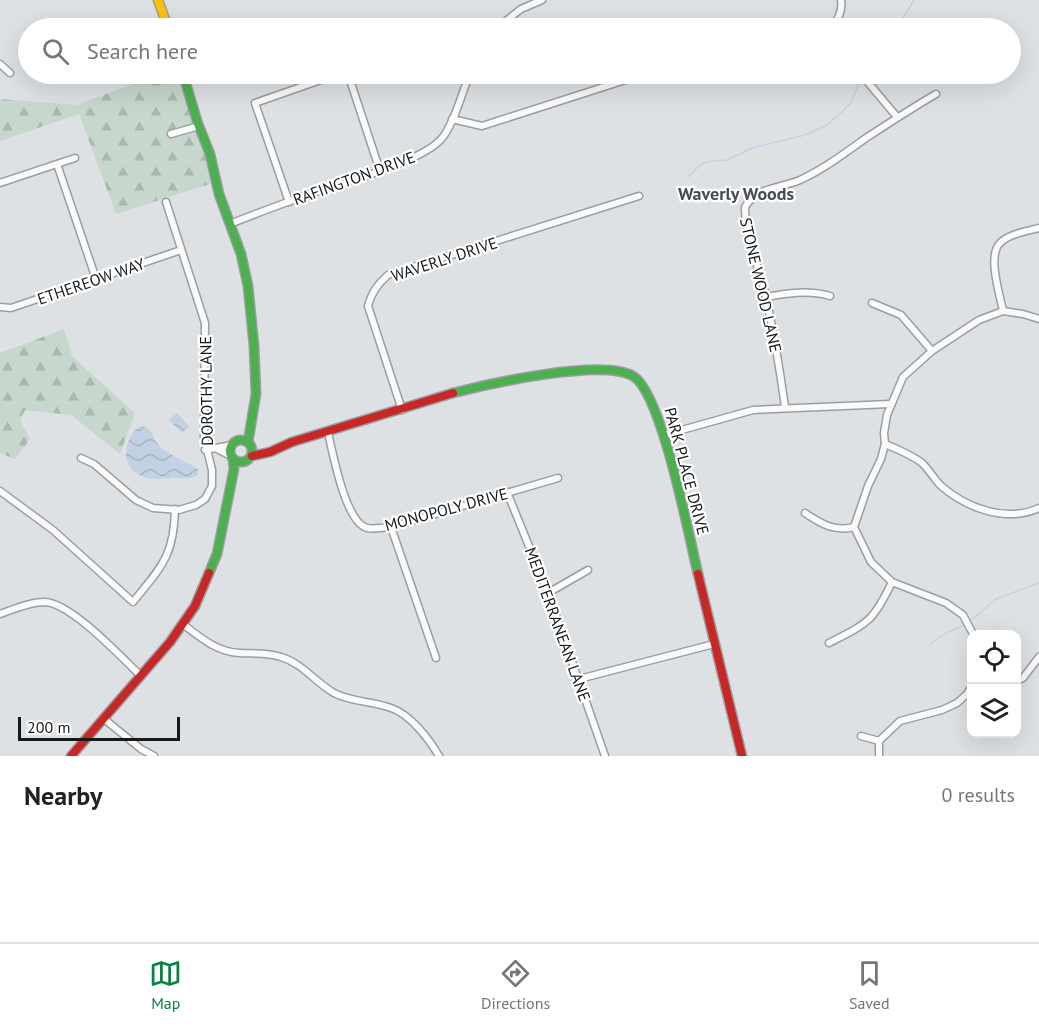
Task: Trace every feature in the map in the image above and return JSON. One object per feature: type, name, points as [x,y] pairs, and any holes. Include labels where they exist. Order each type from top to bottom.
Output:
[{"type":"street","points":[[158,0],[164,18]]},
{"type":"street","points":[[510,18],[521,9],[542,0]]},
{"type":"street","points":[[838,18],[842,7],[841,0]]},
{"type":"street","points":[[0,64],[10,73]]},
{"type":"street","points":[[186,84],[210,154],[219,194],[244,266],[250,298],[255,388],[243,443],[232,458],[234,469],[223,524]]},
{"type":"street","points":[[289,202],[255,103],[309,84]]},
{"type":"street","points":[[351,84],[380,171]]},
{"type":"street","name":"RAFINGTON DRIVE","points":[[230,224],[380,171],[426,151],[443,137],[466,84]]},
{"type":"street","points":[[452,119],[482,126],[613,84]]},
{"type":"street","points":[[869,84],[897,117]]},
{"type":"street","name":"STONE WOOD LANE","points":[[785,407],[766,297],[745,225],[745,207],[766,188],[800,180],[936,94]]},
{"type":"street","points":[[171,134],[199,126]]},
{"type":"street","points":[[0,183],[75,158]]},
{"type":"street","points":[[57,164],[96,279]]},
{"type":"street","name":"WAVERLY DRIVE","points":[[402,410],[368,306],[371,294],[388,275],[639,196]]},
{"type":"street","name":"DOROTHY LANE","points":[[81,458],[94,464],[142,504],[153,508],[175,509],[196,506],[205,499],[209,492],[213,479],[205,450],[204,436],[205,323],[166,202]]},
{"type":"street","points":[[1003,311],[994,266],[994,252],[999,243],[1009,237],[1039,228]]},
{"type":"street","name":"ETHEREOW WAY","points":[[0,307],[11,308],[181,250]]},
{"type":"street","points":[[766,297],[817,292],[830,296]]},
{"type":"street","points":[[872,303],[900,315],[932,351]]},
{"type":"street","points":[[971,630],[963,615],[946,603],[892,582],[871,562],[854,527],[868,486],[881,459],[890,404],[903,377],[932,351],[979,320],[1003,311],[1039,319]]},
{"type":"street","name":"PARK PLACE DRIVE","points":[[244,462],[252,456],[270,452],[282,446],[475,388],[546,372],[609,371],[632,375],[644,385],[664,435],[742,756]]},
{"type":"street","points":[[664,435],[730,415],[785,407],[890,404]]},
{"type":"street","name":"MONOPOLY DRIVE","points":[[328,433],[346,501],[354,519],[366,528],[391,527],[558,478]]},
{"type":"street","points":[[243,443],[252,456]]},
{"type":"street","name":"PARK PLACE DRIVE","points":[[205,450],[243,443],[257,448],[282,446]]},
{"type":"street","points":[[885,444],[922,463],[939,483],[958,499],[979,508],[1004,514],[1028,513],[1039,508]]},
{"type":"street","points":[[71,756],[184,625],[200,597],[211,569],[239,471],[244,462],[217,449]]},
{"type":"street","points":[[0,491],[53,530],[133,602],[161,567],[170,551],[174,537],[175,509]]},
{"type":"street","name":"MEDITERRANEAN LANE","points":[[507,492],[548,593],[605,756]]},
{"type":"street","points":[[805,513],[841,530],[854,527]]},
{"type":"street","points":[[391,527],[436,658]]},
{"type":"street","points":[[548,593],[588,570]]},
{"type":"street","points":[[829,643],[865,625],[879,608],[892,582]]},
{"type":"street","points":[[0,614],[28,604],[45,602],[59,604],[75,615],[141,676]]},
{"type":"street","points":[[184,625],[214,647],[236,653],[262,653],[280,657],[296,664],[324,687],[339,695],[399,711],[410,720],[439,756]]},
{"type":"street","points":[[579,679],[714,645]]},
{"type":"street","points":[[1021,679],[1039,657]]},
{"type":"street","points":[[879,756],[879,741],[900,720],[942,710],[957,703],[967,694]]},
{"type":"street","points":[[103,718],[141,749],[154,756]]},
{"type":"street","points":[[861,736],[879,741]]},
{"type":"green space","points":[[134,84],[182,84],[213,183],[116,214],[79,114],[0,141],[0,99],[76,105]]},
{"type":"green space","points":[[64,329],[72,356],[135,413],[120,454],[71,415],[25,410],[20,420],[30,439],[15,459],[0,453],[0,353]]},
{"type":"water","points":[[177,413],[189,426],[182,433],[169,420]]},
{"type":"water","points":[[142,425],[152,432],[158,445],[164,450],[198,469],[198,475],[188,478],[153,479],[135,472],[128,463],[126,451],[132,434]]},
{"type":"waterway","points":[[903,18],[914,0]]},
{"type":"waterway","points":[[688,177],[706,162],[727,160],[752,148],[805,135],[827,125],[851,103],[858,85]]},
{"type":"waterway","points":[[969,622],[996,599],[1039,583]]},
{"type":"waterway","points":[[930,644],[964,625]]},
{"type":"traffic: fast","points":[[186,84],[210,154],[219,194],[241,254],[248,286],[256,394],[248,442]]},
{"type":"traffic: fast","points":[[453,393],[544,374],[572,371],[618,371],[633,376],[644,388],[664,436],[698,574]]},
{"type":"traffic: fast","points":[[241,440],[249,443],[252,451],[249,459],[241,462],[233,459],[230,451],[233,443],[241,440]]},
{"type":"traffic: fast","points":[[209,573],[217,554],[234,469],[233,459]]},
{"type":"traffic: slow","points":[[158,0],[164,18]]},
{"type":"traffic: jam","points":[[252,456],[453,393]]},
{"type":"traffic: jam","points":[[71,756],[170,642],[195,606],[209,573]]},
{"type":"traffic: jam","points":[[698,574],[742,756]]},
{"type":"district","name":"Waverly Woods","points":[[736,193]]}]
